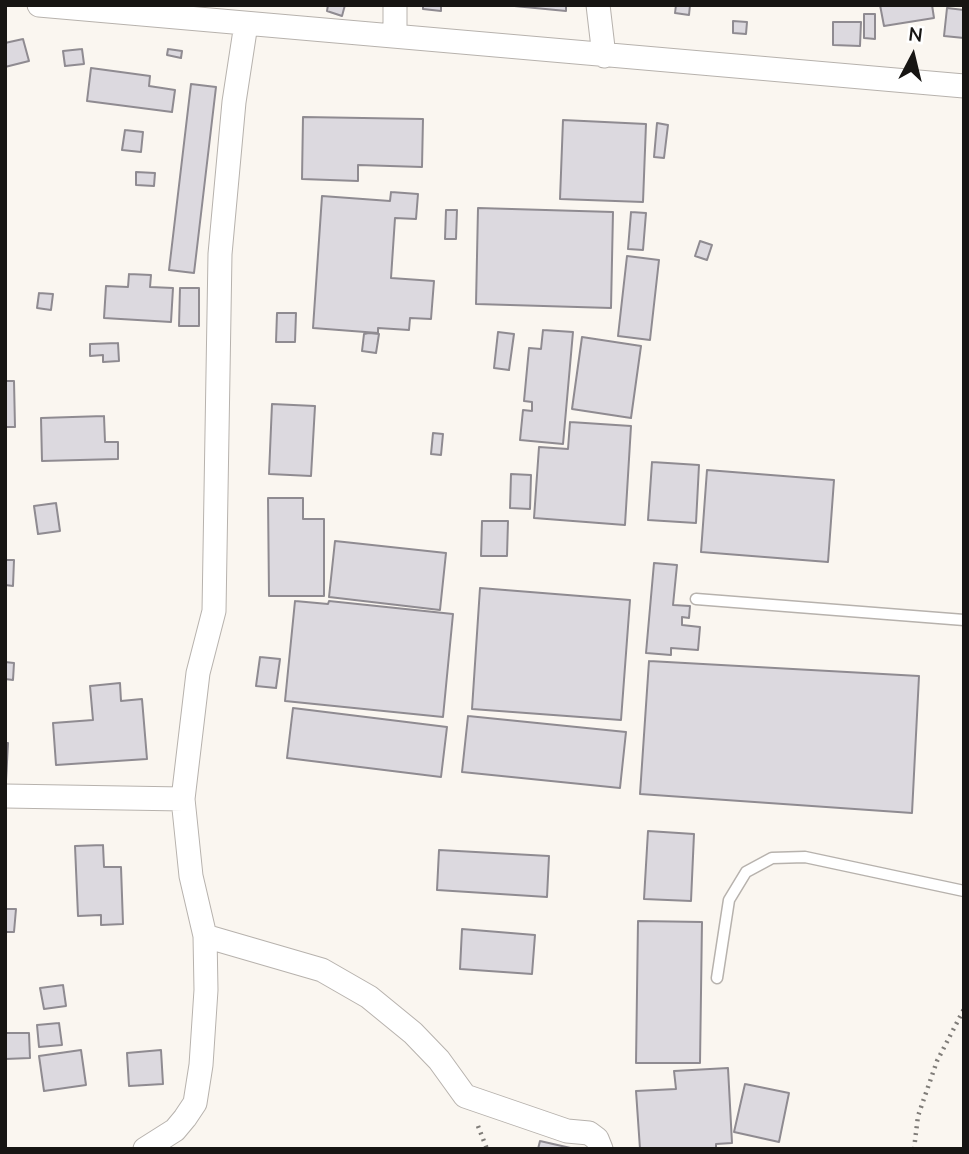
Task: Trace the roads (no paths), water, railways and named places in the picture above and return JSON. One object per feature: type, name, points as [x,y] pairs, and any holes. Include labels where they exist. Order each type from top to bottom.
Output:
[{"type":"street","points":[[38,5],[964,86]]},
{"type":"street","points":[[395,5],[396,35]]},
{"type":"street","points":[[598,5],[604,56]]},
{"type":"street","points":[[145,1149],[175,1130],[195,1103],[201,1065],[206,990],[205,936],[191,876],[183,799],[198,673],[214,611],[220,254],[233,102],[246,24]]},
{"type":"street","points":[[5,796],[183,799]]},
{"type":"street","points":[[205,936],[321,970],[369,997],[414,1033],[439,1060],[465,1096],[566,1131],[590,1133],[601,1149]]},
{"type":"lane","points":[[696,599],[964,620]]},
{"type":"lane","points":[[717,978],[729,900],[747,872],[772,858],[805,857],[964,891]]}]
